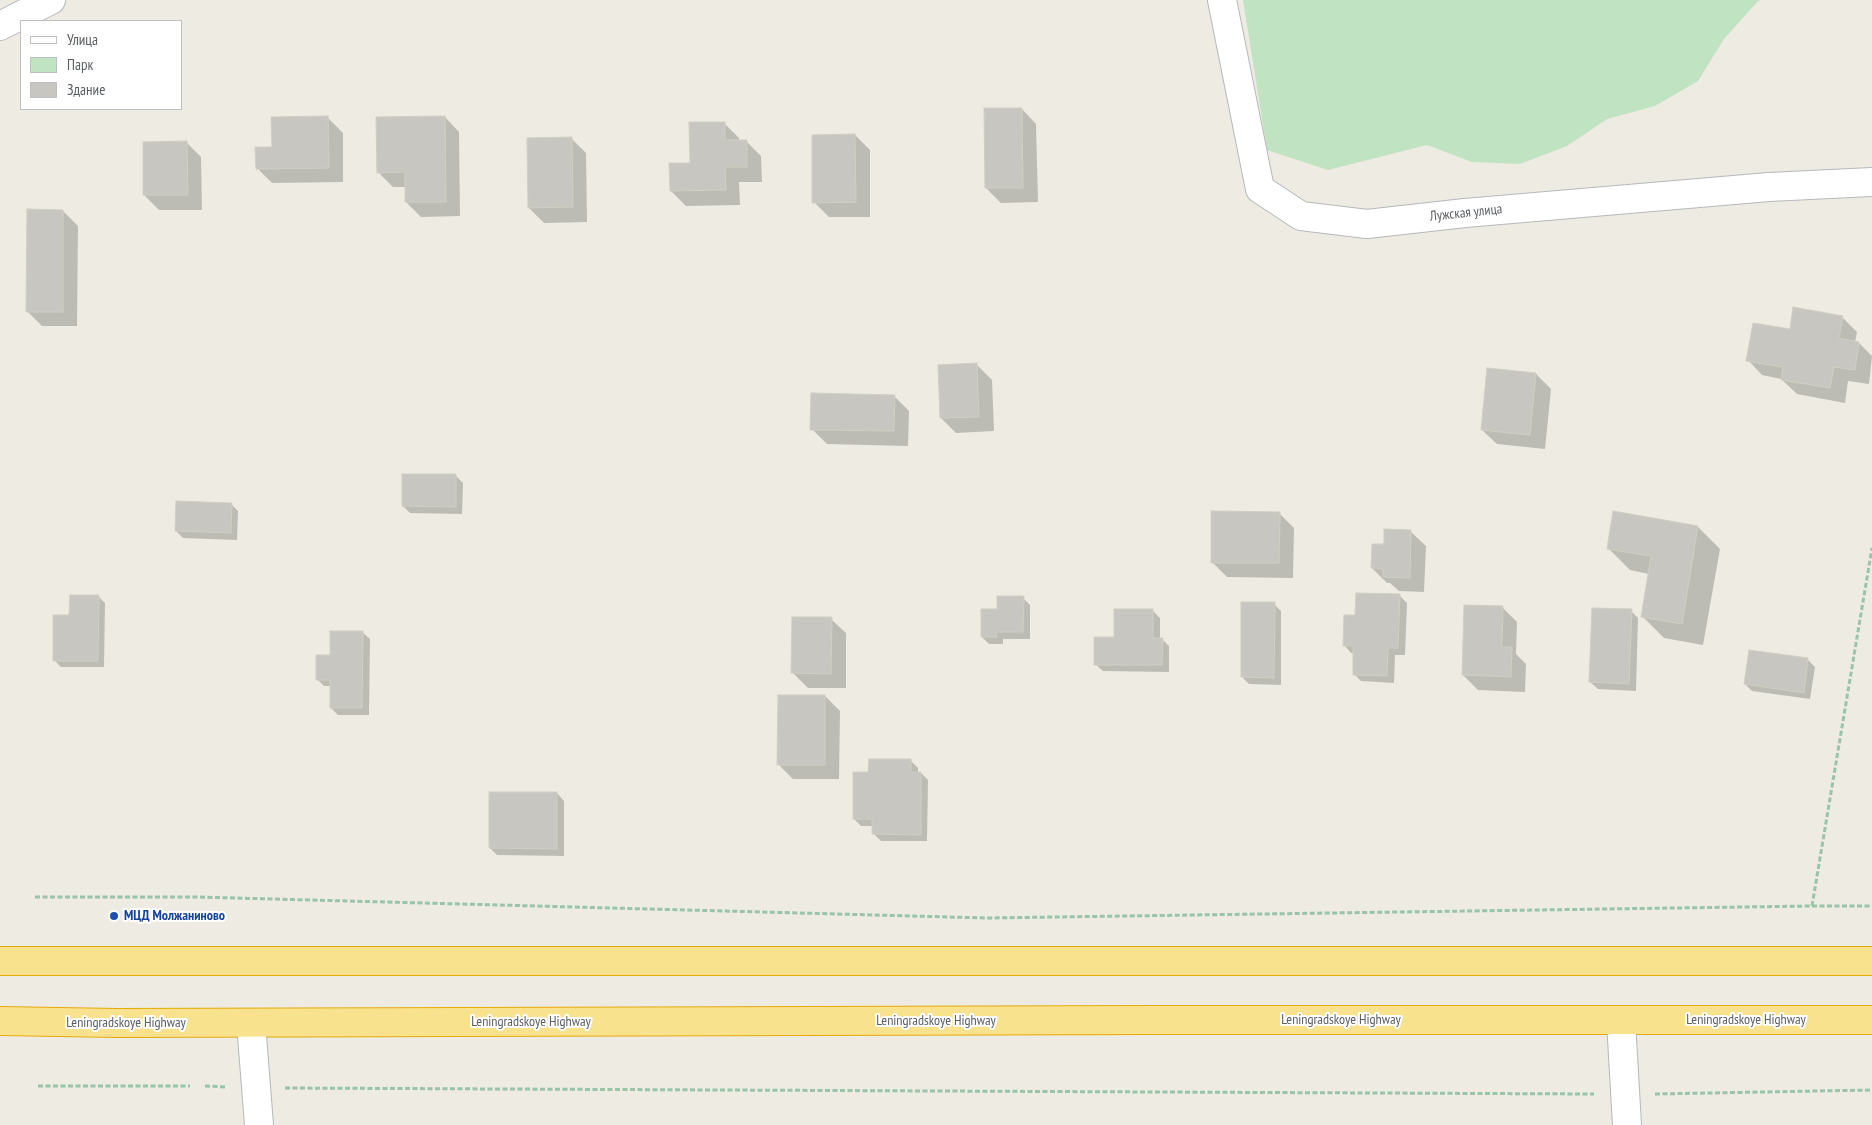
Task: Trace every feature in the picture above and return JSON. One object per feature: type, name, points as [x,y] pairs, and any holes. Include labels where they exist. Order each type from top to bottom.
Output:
[{"type":"highway","points":[[0,961],[1872,961]]},
{"type":"highway","name":"Leningradskoye Highway","points":[[0,1021],[252,1023],[1872,1020]]},
{"type":"street","points":[[0,26],[51,0]]},
{"type":"street","name":"Лужская улица","points":[[1222,0],[1260,189],[1301,216],[1367,224],[1465,213],[1769,187],[1872,182]]},
{"type":"street","points":[[1621,1021],[1627,1125]]},
{"type":"street","points":[[252,1023],[258,1088],[259,1125]]},
{"type":"path","points":[[1812,906],[1872,548]]},
{"type":"path","points":[[35,897],[198,897],[987,918],[1872,906]]},
{"type":"path","points":[[38,1086],[190,1086]]},
{"type":"path","points":[[205,1086],[258,1088],[1625,1094],[1872,1090]]},
{"type":"green space","points":[[1243,0],[1761,0],[1724,39],[1698,81],[1655,106],[1607,119],[1567,146],[1520,164],[1472,162],[1427,145],[1328,170],[1267,150]]},
{"type":"building","points":[[984,108],[1022,108],[1023,188],[985,188]]},
{"type":"building","points":[[328,116],[329,168],[256,169],[255,147],[272,147],[271,117]]},
{"type":"building","points":[[445,116],[446,202],[405,202],[405,172],[377,173],[376,117]]},
{"type":"building","points":[[689,122],[725,122],[725,140],[747,140],[747,167],[725,167],[726,190],[670,191],[669,163],[690,163]]},
{"type":"building","points":[[855,134],[856,202],[812,203],[812,135]]},
{"type":"building","points":[[572,137],[573,207],[528,208],[527,138]]},
{"type":"building","points":[[187,141],[188,195],[143,195],[143,142]]},
{"type":"building","points":[[27,209],[63,210],[63,312],[26,312]]},
{"type":"building","points":[[1793,307],[1843,316],[1839,338],[1859,342],[1855,370],[1834,367],[1830,388],[1781,380],[1783,367],[1746,361],[1753,323],[1790,329]]},
{"type":"building","points":[[977,363],[979,417],[940,418],[938,365]]},
{"type":"building","points":[[1487,368],[1536,373],[1530,435],[1481,430]]},
{"type":"building","points":[[811,393],[895,395],[894,431],[810,430]]},
{"type":"building","points":[[402,474],[456,474],[456,507],[402,506]]},
{"type":"building","points":[[176,501],[232,503],[231,533],[175,531]]},
{"type":"building","points":[[1211,511],[1280,512],[1279,563],[1211,563]]},
{"type":"building","points":[[1613,511],[1698,526],[1682,624],[1641,617],[1651,556],[1607,549]]},
{"type":"building","points":[[1384,529],[1411,530],[1410,578],[1383,577],[1383,569],[1371,568],[1372,544],[1384,544]]},
{"type":"building","points":[[1356,593],[1400,594],[1398,648],[1388,648],[1387,676],[1353,675],[1353,646],[1343,646],[1344,615],[1355,615]]},
{"type":"building","points":[[70,595],[99,595],[98,661],[53,661],[53,615],[69,615]]},
{"type":"building","points":[[997,596],[1024,596],[1023,632],[996,632],[997,637],[981,637],[981,609],[997,609]]},
{"type":"building","points":[[1241,602],[1275,602],[1274,678],[1241,677]]},
{"type":"building","points":[[1464,605],[1503,606],[1502,647],[1512,647],[1511,677],[1462,675]]},
{"type":"building","points":[[1592,608],[1632,609],[1629,684],[1589,682]]},
{"type":"building","points":[[1114,609],[1153,609],[1153,638],[1163,638],[1162,665],[1094,665],[1094,637],[1114,637]]},
{"type":"building","points":[[792,617],[832,617],[831,674],[791,673]]},
{"type":"building","points":[[330,631],[363,631],[362,708],[330,708],[330,680],[316,680],[316,655],[330,655]]},
{"type":"building","points":[[1749,650],[1808,658],[1804,693],[1744,684]]},
{"type":"building","points":[[778,695],[825,695],[825,765],[777,765]]},
{"type":"building","points":[[869,759],[911,759],[911,772],[921,772],[921,835],[872,834],[872,819],[853,819],[853,772],[868,772]]},
{"type":"building","points":[[489,792],[557,792],[557,849],[489,848]]},
{"type":"place","name":"МЦД Молжаниново","points":[[114,916]]}]
